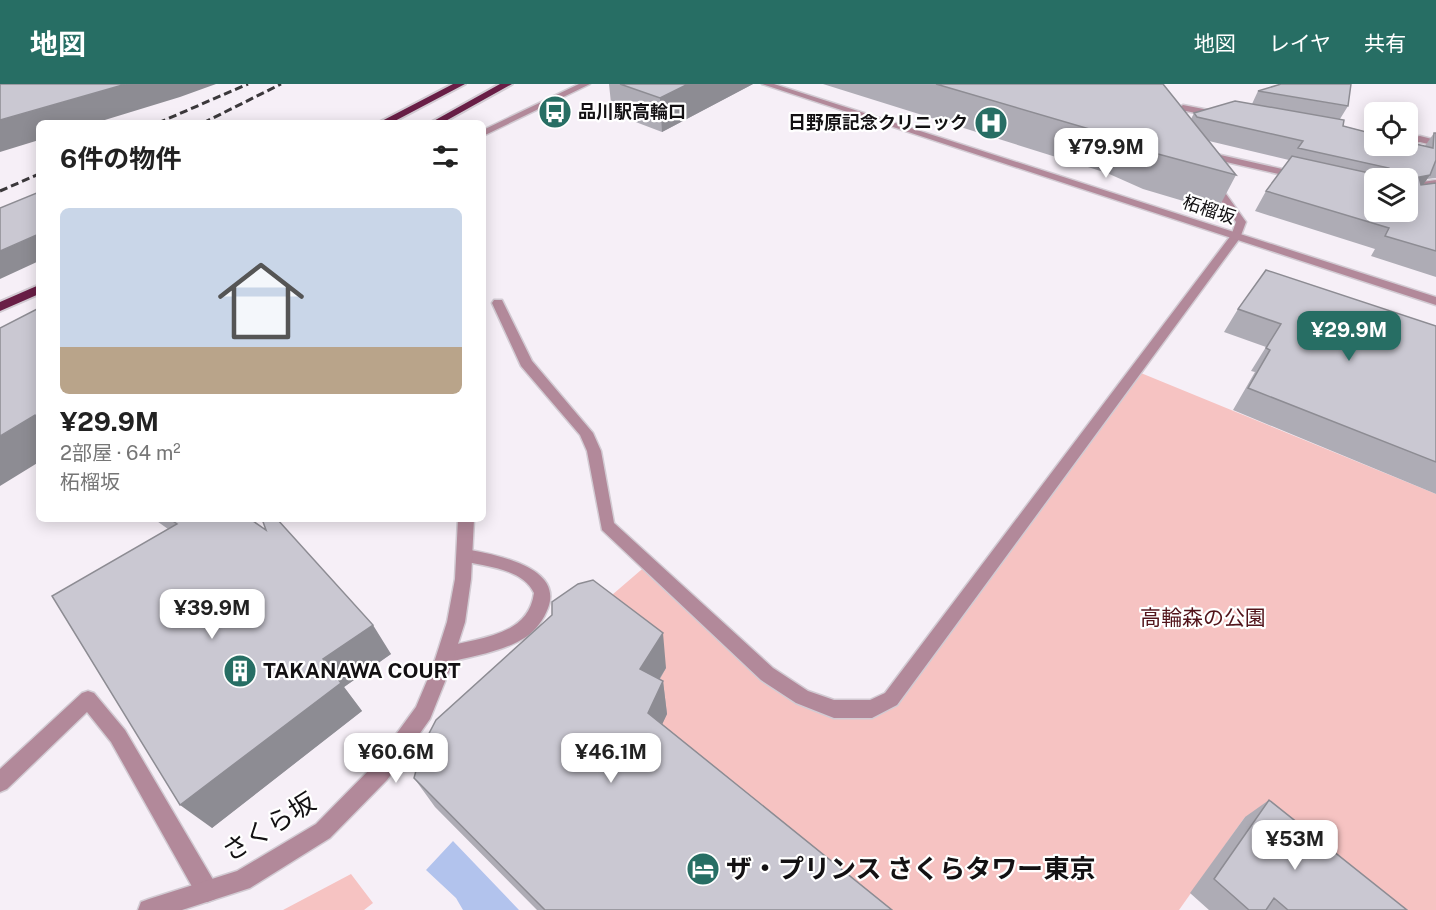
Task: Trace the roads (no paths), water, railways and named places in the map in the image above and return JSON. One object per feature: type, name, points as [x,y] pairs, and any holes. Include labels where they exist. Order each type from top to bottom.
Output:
[{"type":"highway","points":[[389,120],[460,84]]},
{"type":"highway","points":[[441,120],[507,84]]},
{"type":"highway","points":[[0,307],[36,290]]},
{"type":"street","points":[[486,132],[586,84]]},
{"type":"street","name":"柘榴坂","points":[[766,84],[1436,301]]},
{"type":"street","points":[[1181,138],[1177,131],[1177,113],[1183,108],[1230,117]]},
{"type":"street","points":[[1418,140],[1436,143]]},
{"type":"street","points":[[498,303],[526,363],[586,434],[594,451],[607,526],[767,674],[802,697],[834,709],[872,709],[891,699],[1236,236],[1241,222],[1191,152],[1305,177]]},
{"type":"street","points":[[1418,200],[1423,200],[1425,184],[1436,183]]},
{"type":"street","name":"さくら坂","points":[[149,910],[242,880],[323,831],[380,773],[423,713],[446,655],[456,622],[465,555],[466,522]]},
{"type":"street","points":[[446,655],[500,641],[521,631],[536,616],[543,600],[538,583],[521,570],[493,560],[465,555]]},
{"type":"street","points":[[0,782],[88,699],[118,736],[207,891]]},
{"type":"water","points":[[453,841],[519,910],[463,910],[456,898],[426,870]]},
{"type":"railway","points":[[165,120],[248,84]]},
{"type":"railway","points":[[209,120],[281,84]]},
{"type":"railway","points":[[0,191],[36,175]]},
{"type":"place","name":"品川駅高輪口","points":[[555,112]]},
{"type":"place","name":"日野原記念クリニック","points":[[991,123]]},
{"type":"place","name":"TAKANAWA COURT","points":[[240,671]]},
{"type":"place","name":"ザ・プリンス さくらタワー東京","points":[[703,869]]},
{"type":"park label","name":"高輪森の公園","points":[[1203,618]]}]
